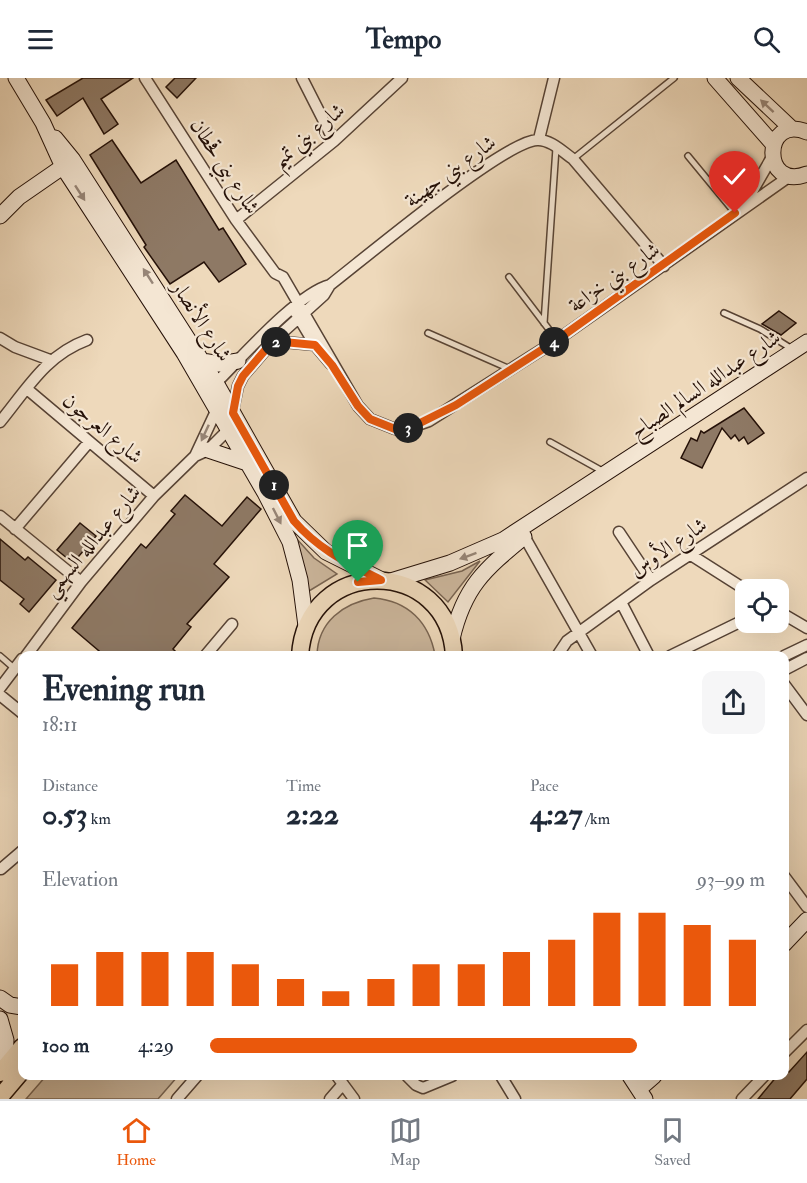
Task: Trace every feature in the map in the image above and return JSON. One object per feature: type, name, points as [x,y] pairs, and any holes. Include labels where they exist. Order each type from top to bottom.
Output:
[{"type":"main road","points":[[301,651],[306,626],[320,604],[338,590],[356,582],[386,580],[411,587],[429,600],[445,620],[453,647]]},
{"type":"main road","points":[[2,1070],[18,1052]]},
{"type":"main road","points":[[0,1097],[18,1076]]},
{"type":"street","name":"شارع الأنصار","points":[[16,78],[162,308],[216,383],[294,521],[326,552],[386,580]]},
{"type":"street","name":"شارع بني قحطان","points":[[145,78],[236,220],[275,273],[283,277],[299,311]]},
{"type":"street","points":[[302,78],[334,141]]},
{"type":"street","name":"شارع بني تميم","points":[[236,220],[334,141],[402,78]]},
{"type":"street","points":[[554,78],[539,139],[573,159],[664,266]]},
{"type":"street","points":[[715,78],[773,151],[778,169],[801,177]]},
{"type":"street","points":[[738,78],[802,129]]},
{"type":"street","points":[[773,151],[779,135],[802,129]]},
{"type":"street","name":"شارع بني جهينة","points":[[216,383],[238,361],[330,285],[497,157],[529,141],[539,139]]},
{"type":"street","name":"شارع بني خزاعة","points":[[739,210],[773,151]]},
{"type":"street","points":[[0,216],[19,197],[68,163]]},
{"type":"street","name":"شارع بني خزاعة","points":[[299,311],[315,345],[332,365],[358,406],[370,419],[395,429],[412,427],[429,421],[557,340],[664,266],[739,210],[801,177]]},
{"type":"street","name":"شارع الأنصار","points":[[162,308],[216,411],[229,429],[290,542],[300,580],[306,626]]},
{"type":"street","name":"شارع بني جهينة","points":[[233,413],[238,386],[243,376],[299,311]]},
{"type":"street","name":"شارع بني خزاعة","points":[[299,311],[329,353],[332,365]]},
{"type":"street","points":[[0,338],[15,347],[50,360]]},
{"type":"street","points":[[0,422],[50,360],[66,348],[87,340]]},
{"type":"street","points":[[273,341],[315,345]]},
{"type":"street","name":"شارع عبدالله السالم الصباح","points":[[386,580],[480,552],[626,462],[800,346]]},
{"type":"street","points":[[202,361],[220,364],[238,361]]},
{"type":"street","name":"شارع عبدالله السهمي","points":[[201,453],[216,411],[216,383]]},
{"type":"street","name":"شارع العرجون","points":[[27,389],[154,496]]},
{"type":"street","points":[[229,429],[233,413]]},
{"type":"street","name":"شارع عبدالله السهمي","points":[[30,651],[81,582],[154,496],[229,429]]},
{"type":"street","points":[[15,529],[89,442]]},
{"type":"street","points":[[201,453],[247,463]]},
{"type":"street","name":"شارع عبدالله السالم الصباح","points":[[453,647],[458,612],[471,587],[496,559],[524,536],[614,478],[626,462]]},
{"type":"street","name":"شارع الأوس","points":[[560,651],[567,641],[651,580],[807,478]]},
{"type":"street","points":[[0,516],[81,582]]},
{"type":"street","points":[[619,532],[651,580]]},
{"type":"street","points":[[524,536],[589,651]]},
{"type":"street","points":[[691,555],[735,583]]},
{"type":"street","points":[[622,603],[646,651]]},
{"type":"street","points":[[789,617],[807,628]]},
{"type":"street","points":[[209,651],[232,624]]},
{"type":"street","points":[[680,651],[735,624]]},
{"type":"street","points":[[789,654],[807,645]]},
{"type":"street","points":[[789,667],[807,658]]},
{"type":"street","name":"شارع عبدالله السهمي","points":[[0,688],[18,665]]},
{"type":"street","points":[[789,691],[807,715]]},
{"type":"street","points":[[0,695],[18,710]]},
{"type":"street","points":[[1,868],[18,854]]},
{"type":"street","points":[[789,883],[807,907]]},
{"type":"street","points":[[789,939],[807,920]]},
{"type":"street","points":[[0,998],[10,1005],[18,1006]]},
{"type":"street","points":[[0,1019],[6,1040],[2,1070]]},
{"type":"street","points":[[789,1048],[807,1030]]},
{"type":"street","points":[[177,1099],[194,1080]]},
{"type":"street","points":[[330,1099],[340,1080],[354,1099]]},
{"type":"street","points":[[412,1080],[423,1088],[442,1080]]},
{"type":"street","points":[[503,1080],[515,1099]]},
{"type":"street","points":[[742,1099],[760,1080]]},
{"type":"street","points":[[645,1085],[654,1099]]},
{"type":"lane","points":[[573,159],[674,78]]},
{"type":"lane","points":[[544,323],[556,147]]},
{"type":"lane","points":[[688,156],[739,210]]},
{"type":"lane","points":[[509,277],[557,340]]},
{"type":"lane","points":[[724,314],[800,346]]},
{"type":"lane","points":[[428,333],[511,369]]},
{"type":"lane","points":[[550,442],[606,473]]},
{"type":"lane","points":[[0,656],[15,669]]},
{"type":"shaded area","points":[[295,537],[314,558],[337,574],[309,591]]},
{"type":"shaded area","points":[[480,561],[448,602],[425,580],[462,571]]},
{"type":"shaded area","points":[[374,598],[386,600],[407,609],[422,623],[434,651],[317,651],[322,633],[334,616],[352,604]]},
{"type":"shaded area","points":[[43,1080],[175,1080],[158,1099],[26,1099]]},
{"type":"building","points":[[83,78],[133,78],[101,99],[118,124],[104,134],[83,98],[57,116],[46,100]]},
{"type":"building","points":[[175,78],[196,78],[177,98],[166,87]]},
{"type":"building","points":[[112,140],[141,183],[176,160],[219,230],[223,228],[246,264],[219,282],[204,262],[170,284],[144,247],[146,245],[90,155]]},
{"type":"building","points":[[779,311],[796,323],[781,335],[762,324]]},
{"type":"building","points":[[744,408],[764,433],[748,444],[744,437],[739,441],[735,435],[731,439],[722,428],[702,468],[681,458],[691,438],[697,441],[701,431],[704,433]]},
{"type":"building","points":[[185,495],[222,526],[247,497],[261,509],[214,564],[229,577],[187,624],[191,627],[173,649],[175,651],[99,651],[72,628],[141,544],[146,548],[175,514],[171,511]]},
{"type":"building","points":[[80,523],[96,536],[73,563],[57,550]]},
{"type":"building","points":[[0,539],[25,560],[28,557],[56,580],[29,612],[20,604],[24,599],[0,580]]},
{"type":"building","points":[[807,1052],[807,1079],[790,1099],[758,1099],[774,1080],[789,1080],[789,1072]]},
{"type":"route","points":[[358,582],[381,580],[326,552],[294,521],[233,413],[235,397],[243,376],[273,341],[315,345],[332,365],[358,406],[370,419],[395,429],[412,427],[429,421],[456,405],[557,340],[664,266],[735,213]]}]
